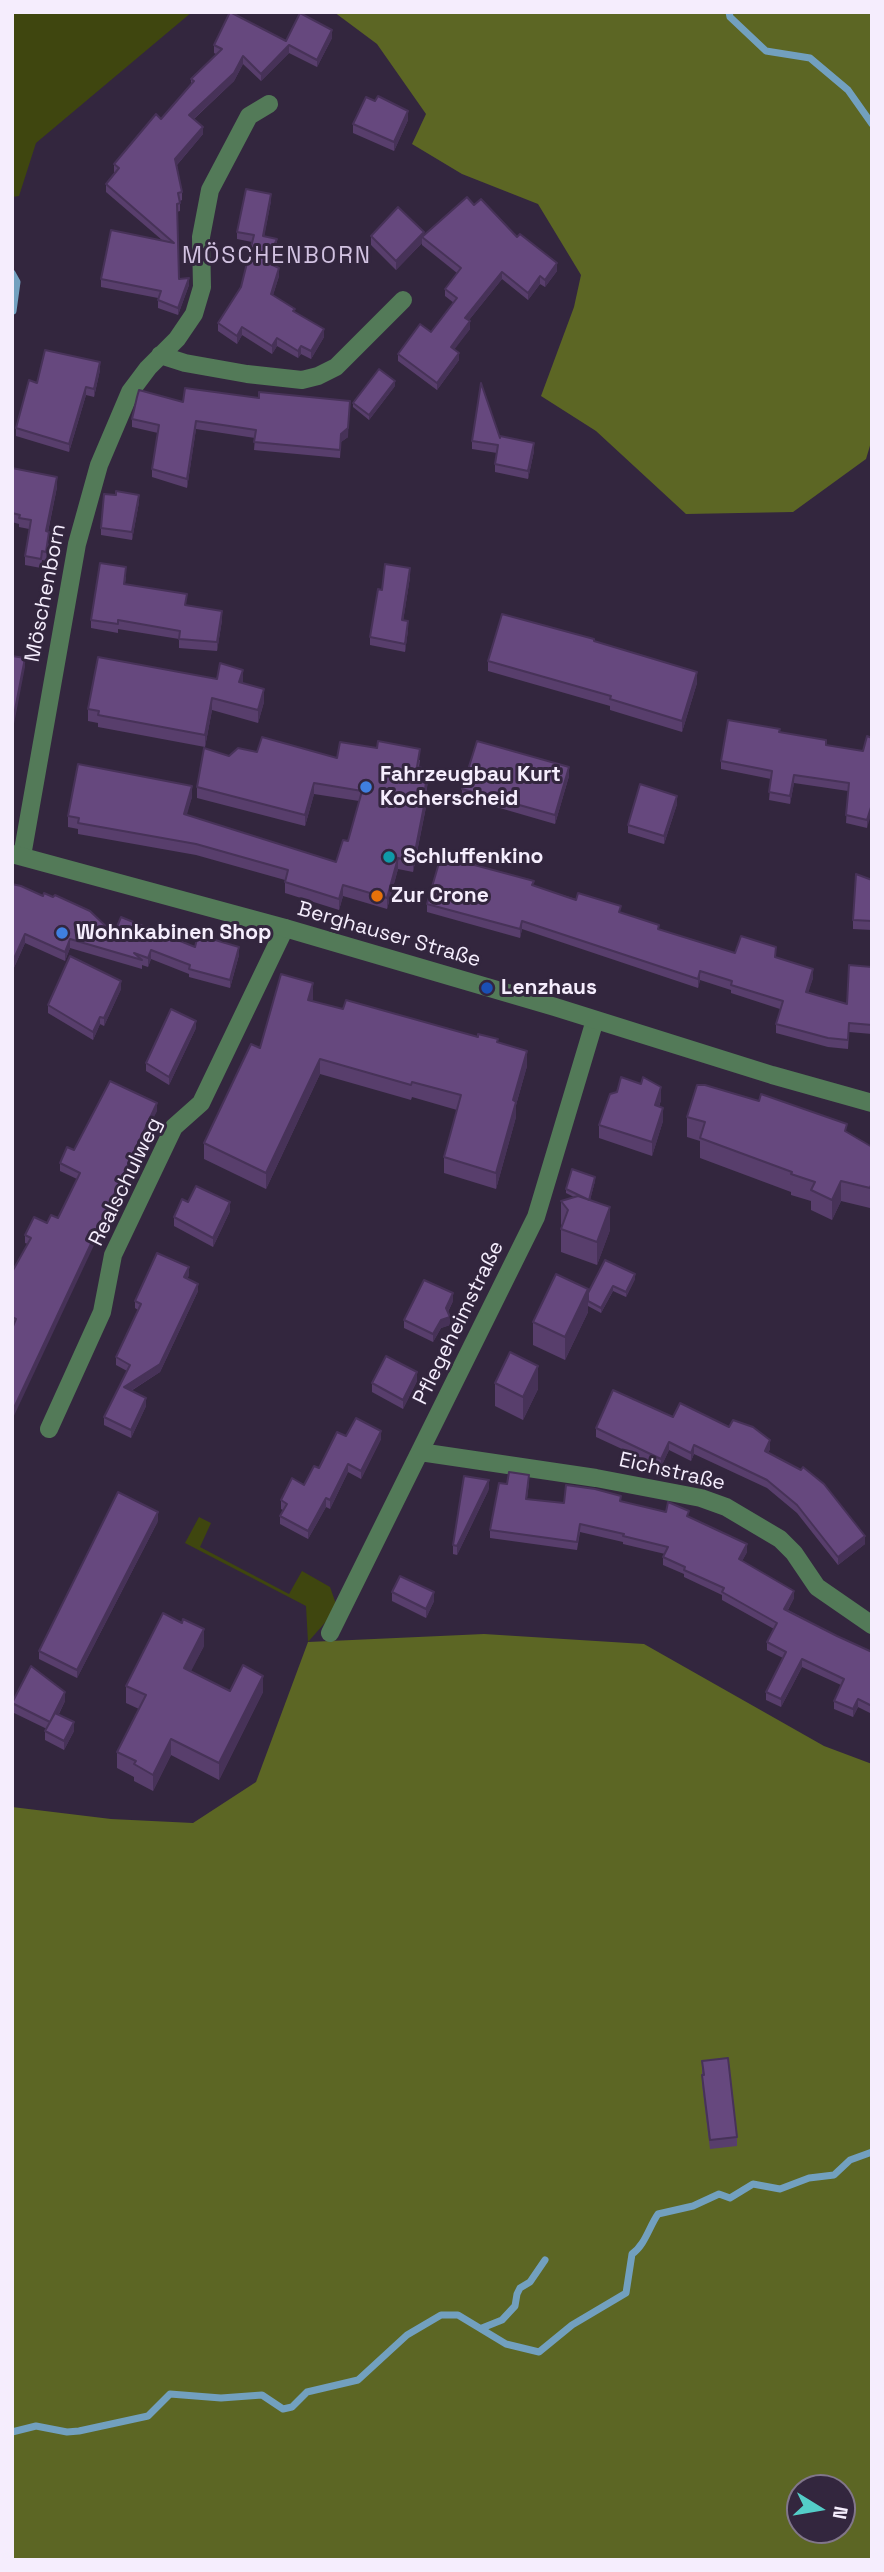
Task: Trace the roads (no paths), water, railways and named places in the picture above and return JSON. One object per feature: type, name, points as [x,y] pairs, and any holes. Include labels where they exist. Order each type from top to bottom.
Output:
[{"type":"street","name":"Möschenborn","points":[[17,855],[77,544],[99,465],[130,392],[160,355],[177,339],[194,314],[202,286],[201,237],[210,190],[249,116],[269,104]]},
{"type":"street","points":[[160,355],[185,363],[247,374],[302,380],[318,376],[336,366],[403,300]]},
{"type":"street","name":"Berghauser Straße","points":[[17,855],[285,928],[872,1103]]},
{"type":"street","name":"Realschulweg","points":[[49,1429],[102,1312],[113,1255],[174,1127],[201,1102],[285,928]]},
{"type":"street","name":"Pflegeheimstraße","points":[[330,1633],[536,1217],[595,1020]]},
{"type":"street","name":"Eichstraße","points":[[421,1452],[596,1478],[701,1498],[726,1507],[780,1539],[794,1553],[817,1587],[872,1625]]},
{"type":"waterway","points":[[729,12],[730,17],[766,51],[810,58],[848,90],[872,124]]},
{"type":"waterway","points":[[12,273],[17,282],[13,311]]},
{"type":"waterway","points":[[12,2432],[36,2426],[67,2432],[79,2431],[148,2416],[170,2394],[221,2398],[262,2395],[283,2409],[292,2407],[307,2392],[358,2380],[407,2335],[441,2315],[458,2315],[506,2344],[539,2352],[572,2325],[626,2293],[632,2254],[644,2241],[658,2214],[693,2206],[719,2194],[730,2198],[753,2184],[780,2189],[809,2178],[834,2175],[850,2160],[872,2152]]},
{"type":"waterway","points":[[482,2328],[502,2320],[515,2306],[520,2288],[530,2282],[545,2260]]},
{"type":"place","name":"Fahrzeugbau Kurt Kocherscheid","points":[[366,787]]},
{"type":"place","name":"Schluffenkino","points":[[389,857]]},
{"type":"place","name":"Zur Crone","points":[[377,896]]},
{"type":"place","name":"Wohnkabinen Shop","points":[[62,933]]},
{"type":"place","name":"Lenzhaus","points":[[487,988]]},
{"type":"district","name":"MÖSCHENBORN","points":[[277,257]]}]
